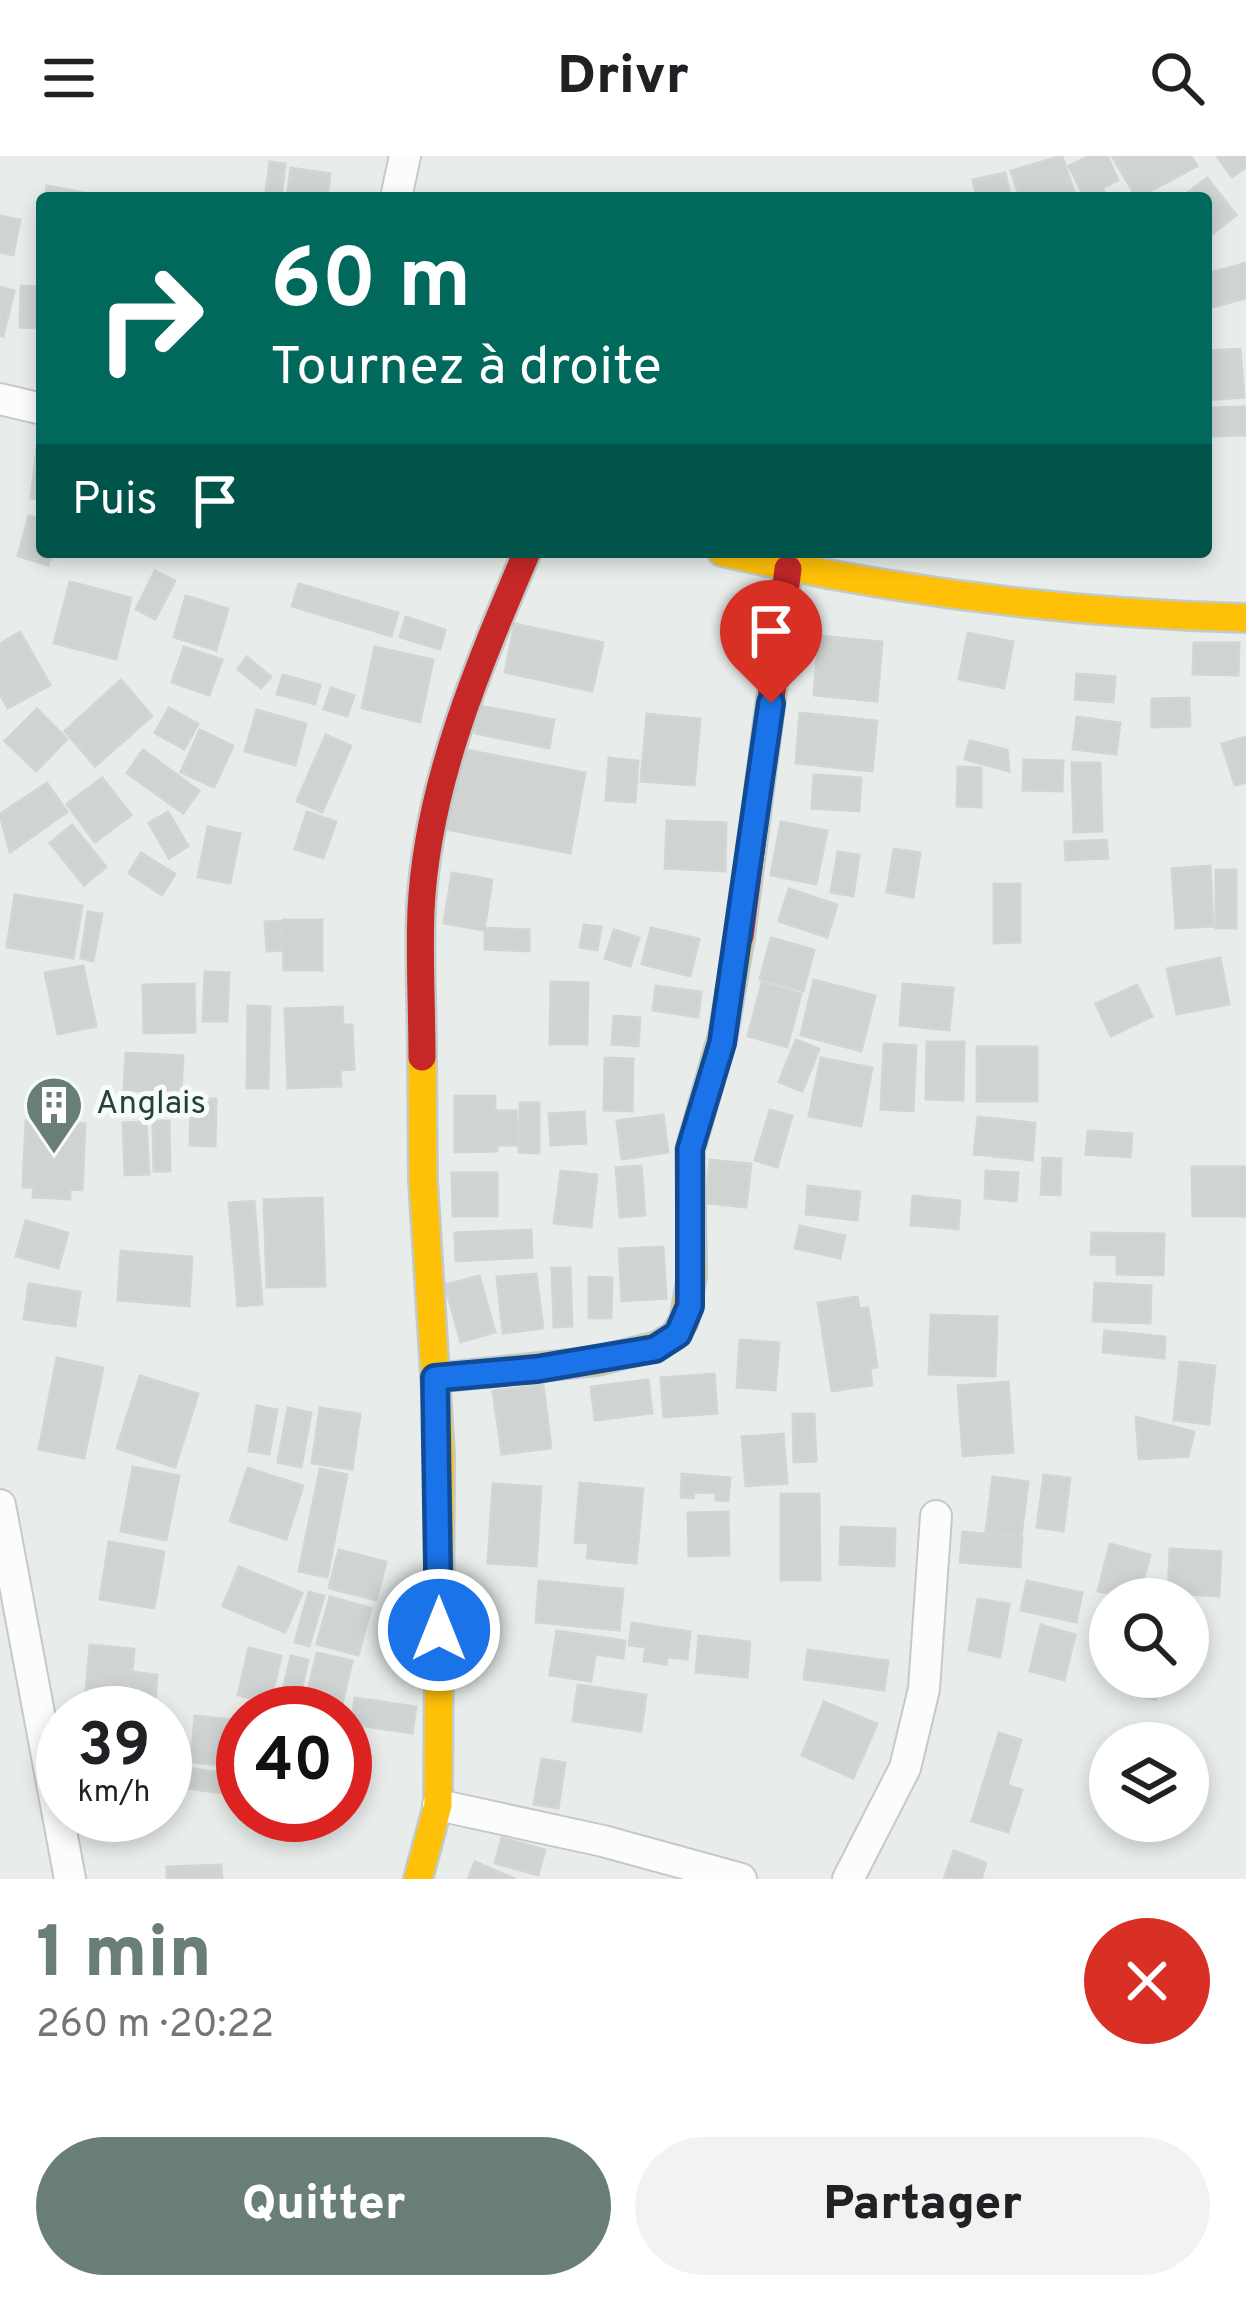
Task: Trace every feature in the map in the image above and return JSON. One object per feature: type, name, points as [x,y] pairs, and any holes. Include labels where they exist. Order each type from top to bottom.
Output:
[{"type":"street","points":[[397,192],[405,156]]},
{"type":"street","points":[[0,399],[36,408]]},
{"type":"street","points":[[418,1879],[438,1805],[440,1456],[423,1181],[422,908],[430,839],[454,738],[477,669],[524,558]]},
{"type":"street","points":[[745,558],[916,589],[1246,618]]},
{"type":"street","points":[[435,1378],[537,1369],[655,1349],[678,1334],[690,1306],[690,1149],[722,1043],[739,950],[788,569]]},
{"type":"street","points":[[0,1505],[70,1879]]},
{"type":"street","points":[[848,1879],[905,1768],[910,1748],[924,1689],[936,1516]]},
{"type":"street","points":[[438,1805],[603,1841],[741,1879]]},
{"type":"building","points":[[1062,156],[1074,192],[1018,192],[1011,171]]},
{"type":"building","points":[[1090,156],[1107,156],[1118,180],[1102,188],[1104,192],[1082,192],[1069,166]]},
{"type":"building","points":[[1112,156],[1191,156],[1197,166],[1148,192],[1133,192]]},
{"type":"building","points":[[1217,156],[1246,156],[1246,167],[1232,177]]},
{"type":"building","points":[[270,162],[285,164],[282,192],[266,192]]},
{"type":"building","points":[[291,168],[330,174],[328,192],[288,192]]},
{"type":"building","points":[[1005,173],[1010,192],[976,192],[973,180]]},
{"type":"building","points":[[1207,178],[1236,215],[1212,234],[1212,192],[1189,192]]},
{"type":"building","points":[[47,186],[79,192],[46,192]]},
{"type":"building","points":[[0,216],[20,220],[13,255],[0,252]]},
{"type":"building","points":[[1246,263],[1246,298],[1212,307],[1212,272]]},
{"type":"building","points":[[21,286],[36,287],[36,328],[20,327]]},
{"type":"building","points":[[0,287],[14,291],[3,336],[0,335]]},
{"type":"building","points":[[1240,349],[1244,397],[1212,400],[1212,351]]},
{"type":"building","points":[[1246,407],[1246,435],[1212,436],[1212,408]]},
{"type":"building","points":[[36,458],[36,498],[31,498]]},
{"type":"building","points":[[29,516],[36,518],[36,558],[50,558],[48,565],[18,556]]},
{"type":"building","points":[[155,571],[175,581],[155,619],[136,609]]},
{"type":"building","points":[[70,582],[131,598],[116,659],[54,643]]},
{"type":"building","points":[[299,584],[398,613],[391,636],[292,606]]},
{"type":"building","points":[[186,596],[228,609],[216,650],[174,637]]},
{"type":"building","points":[[406,617],[445,630],[440,649],[400,637]]},
{"type":"building","points":[[515,624],[603,643],[592,691],[505,672]]},
{"type":"building","points":[[20,632],[50,685],[8,708],[0,694],[0,644]]},
{"type":"building","points":[[968,633],[1013,642],[1004,688],[959,679]]},
{"type":"building","points":[[819,636],[882,642],[877,701],[814,695]]},
{"type":"building","points":[[1194,643],[1239,643],[1238,675],[1193,674]]},
{"type":"building","points":[[184,647],[222,660],[209,695],[172,682]]},
{"type":"building","points":[[375,647],[433,660],[420,722],[362,708]]},
{"type":"building","points":[[247,657],[271,677],[261,688],[238,669]]},
{"type":"building","points":[[1077,674],[1115,677],[1113,702],[1075,699]]},
{"type":"building","points":[[283,675],[320,685],[315,704],[277,694]]},
{"type":"building","points":[[121,680],[152,716],[95,766],[65,731]]},
{"type":"building","points":[[331,688],[354,696],[347,716],[324,709]]},
{"type":"building","points":[[1189,698],[1190,726],[1152,727],[1152,699]]},
{"type":"building","points":[[480,706],[554,720],[549,748],[475,733]]},
{"type":"building","points":[[169,708],[198,724],[184,749],[155,733]]},
{"type":"building","points":[[37,709],[67,739],[36,771],[5,741]]},
{"type":"building","points":[[257,710],[306,724],[295,765],[245,751]]},
{"type":"building","points":[[800,713],[877,721],[872,771],[796,763]]},
{"type":"building","points":[[647,714],[700,719],[694,785],[641,781]]},
{"type":"building","points":[[1077,717],[1120,723],[1116,754],[1073,749]]},
{"type":"building","points":[[200,730],[233,746],[214,787],[181,772]]},
{"type":"building","points":[[326,735],[351,746],[322,812],[297,801]]},
{"type":"building","points":[[1246,737],[1246,782],[1235,785],[1222,744]]},
{"type":"building","points":[[970,741],[1007,750],[1009,771],[965,759]]},
{"type":"building","points":[[461,749],[585,773],[570,853],[446,829]]},
{"type":"building","points":[[143,750],[199,791],[183,813],[127,773]]},
{"type":"building","points":[[609,758],[638,761],[635,802],[606,800]]},
{"type":"building","points":[[1024,760],[1063,761],[1062,791],[1023,790]]},
{"type":"building","points":[[1072,763],[1100,763],[1102,831],[1074,832]]},
{"type":"building","points":[[958,767],[981,768],[981,807],[957,806]]},
{"type":"building","points":[[814,775],[861,778],[859,811],[812,808]]},
{"type":"building","points":[[102,778],[131,815],[95,842],[67,804]]},
{"type":"building","points":[[47,783],[67,812],[10,852],[0,814]]},
{"type":"building","points":[[168,812],[188,846],[169,858],[149,823]]},
{"type":"building","points":[[307,812],[336,822],[323,858],[295,849]]},
{"type":"building","points":[[667,821],[726,823],[725,871],[665,868]]},
{"type":"building","points":[[781,822],[827,831],[816,884],[771,875]]},
{"type":"building","points":[[72,825],[106,867],[84,885],[50,843]]},
{"type":"building","points":[[208,827],[240,834],[230,883],[198,877]]},
{"type":"building","points":[[1106,840],[1108,858],[1066,860],[1065,842]]},
{"type":"building","points":[[894,849],[920,853],[913,897],[887,892]]},
{"type":"building","points":[[838,852],[859,855],[853,896],[831,892]]},
{"type":"building","points":[[141,853],[175,874],[162,895],[129,873]]},
{"type":"building","points":[[1210,866],[1213,926],[1176,928],[1172,869]]},
{"type":"building","points":[[1216,870],[1236,870],[1236,928],[1216,928]]},
{"type":"building","points":[[452,873],[492,880],[484,930],[444,923]]},
{"type":"building","points":[[994,884],[1020,884],[1020,942],[994,943]]},
{"type":"building","points":[[789,889],[837,905],[827,937],[779,921]]},
{"type":"building","points":[[15,895],[82,906],[73,958],[7,947]]},
{"type":"building","points":[[88,912],[102,914],[93,961],[81,958]]},
{"type":"building","points":[[283,920],[322,920],[322,970],[284,970]]},
{"type":"building","points":[[281,921],[283,950],[267,951],[265,922]]},
{"type":"building","points":[[584,925],[601,927],[597,950],[580,947]]},
{"type":"building","points":[[485,928],[529,930],[529,951],[485,949]]},
{"type":"building","points":[[651,928],[699,939],[690,976],[642,964]]},
{"type":"building","points":[[614,930],[639,938],[630,966],[605,958]]},
{"type":"building","points":[[771,938],[814,950],[803,991],[760,979]]},
{"type":"building","points":[[1220,958],[1229,1004],[1177,1014],[1167,969]]},
{"type":"building","points":[[83,966],[96,1026],[58,1034],[45,973]]},
{"type":"building","points":[[205,972],[229,973],[227,1021],[203,1021]]},
{"type":"building","points":[[814,980],[875,996],[861,1051],[801,1035]]},
{"type":"building","points":[[551,982],[588,983],[587,1044],[550,1044]]},
{"type":"building","points":[[762,983],[801,994],[787,1047],[748,1036]]},
{"type":"building","points":[[194,984],[195,1032],[144,1033],[143,985]]},
{"type":"building","points":[[903,984],[953,988],[949,1030],[900,1025]]},
{"type":"building","points":[[1137,985],[1152,1016],[1111,1036],[1096,1004]]},
{"type":"building","points":[[656,986],[701,992],[698,1017],[653,1010]]},
{"type":"building","points":[[248,1006],[270,1007],[268,1088],[247,1088]]},
{"type":"building","points":[[342,1007],[343,1025],[352,1025],[354,1069],[340,1070],[341,1086],[288,1088],[285,1009]]},
{"type":"building","points":[[614,1016],[640,1018],[638,1046],[612,1044]]},
{"type":"building","points":[[796,1040],[819,1049],[802,1091],[779,1082]]},
{"type":"building","points":[[927,1042],[964,1042],[963,1100],[926,1099]]},
{"type":"building","points":[[884,1044],[916,1046],[913,1111],[881,1109]]},
{"type":"building","points":[[977,1047],[1037,1047],[1037,1101],[977,1101]]},
{"type":"building","points":[[126,1053],[183,1056],[181,1093],[124,1090]]},
{"type":"building","points":[[605,1058],[633,1059],[632,1111],[604,1110]]},
{"type":"building","points":[[821,1058],[872,1068],[861,1126],[809,1116]]},
{"type":"building","points":[[455,1096],[495,1096],[495,1111],[516,1111],[517,1145],[497,1145],[497,1151],[455,1152]]},
{"type":"building","points":[[117,1098],[181,1099],[181,1115],[117,1114]]},
{"type":"building","points":[[191,1099],[216,1099],[215,1146],[190,1145]]},
{"type":"building","points":[[520,1103],[539,1103],[539,1153],[519,1152]]},
{"type":"building","points":[[770,1110],[792,1116],[777,1167],[755,1160]]},
{"type":"building","points":[[584,1112],[586,1143],[551,1145],[549,1114]]},
{"type":"building","points":[[663,1115],[668,1152],[622,1159],[617,1121]]},
{"type":"building","points":[[978,1117],[1035,1123],[1032,1160],[974,1154]]},
{"type":"building","name":"Anglais","points":[[26,1121],[85,1124],[82,1190],[70,1189],[70,1199],[33,1197],[34,1187],[23,1187]]},
{"type":"building","points":[[153,1121],[169,1121],[170,1171],[154,1171]]},
{"type":"building","name":"Anglais","points":[[146,1122],[149,1174],[125,1175],[123,1123]]},
{"type":"building","points":[[1088,1131],[1132,1134],[1130,1157],[1086,1154]]},
{"type":"building","points":[[1043,1158],[1061,1159],[1060,1195],[1041,1194]]},
{"type":"building","points":[[710,1160],[751,1164],[746,1207],[706,1203]]},
{"type":"building","points":[[641,1166],[645,1215],[620,1217],[616,1168]]},
{"type":"building","points":[[1192,1167],[1246,1167],[1246,1216],[1193,1216]]},
{"type":"building","points":[[561,1171],[597,1175],[591,1227],[554,1223]]},
{"type":"building","points":[[986,1171],[1018,1173],[1016,1201],[985,1198]]},
{"type":"building","points":[[452,1173],[497,1173],[497,1216],[453,1216]]},
{"type":"building","points":[[808,1186],[860,1192],[857,1220],[806,1214]]},
{"type":"building","points":[[913,1196],[960,1201],[958,1229],[911,1225]]},
{"type":"building","points":[[322,1198],[325,1286],[267,1287],[264,1200]]},
{"type":"building","points":[[254,1201],[262,1304],[238,1306],[229,1203]]},
{"type":"building","points":[[26,1221],[68,1233],[58,1268],[16,1256]]},
{"type":"building","points":[[800,1226],[845,1236],[840,1258],[795,1248]]},
{"type":"building","points":[[531,1230],[532,1257],[456,1261],[455,1233]]},
{"type":"building","points":[[1092,1233],[1164,1234],[1163,1275],[1117,1274],[1117,1255],[1091,1254]]},
{"type":"building","points":[[663,1247],[666,1298],[622,1301],[619,1249]]},
{"type":"building","points":[[121,1251],[192,1257],[189,1306],[118,1300]]},
{"type":"building","points":[[552,1268],[570,1268],[572,1326],[554,1327]]},
{"type":"building","points":[[536,1274],[543,1328],[503,1333],[497,1277]]},
{"type":"building","points":[[479,1276],[495,1332],[461,1342],[445,1285]]},
{"type":"building","points":[[589,1277],[612,1278],[611,1318],[589,1318]]},
{"type":"building","points":[[1095,1283],[1151,1286],[1150,1323],[1093,1321]]},
{"type":"building","points":[[29,1284],[80,1292],[75,1326],[24,1319]]},
{"type":"building","points":[[857,1297],[859,1309],[868,1308],[877,1367],[870,1368],[872,1385],[832,1391],[818,1303]]},
{"type":"building","points":[[931,1315],[997,1317],[995,1376],[929,1374]]},
{"type":"building","points":[[1105,1331],[1165,1337],[1164,1358],[1103,1352]]},
{"type":"building","points":[[740,1340],[779,1343],[775,1390],[737,1387]]},
{"type":"building","points":[[57,1358],[103,1368],[84,1458],[39,1449]]},
{"type":"building","points":[[1180,1362],[1215,1366],[1209,1424],[1174,1420]]},
{"type":"building","points":[[714,1374],[717,1413],[664,1417],[661,1378]]},
{"type":"building","points":[[140,1376],[198,1394],[175,1467],[117,1448]]},
{"type":"building","points":[[648,1380],[652,1413],[595,1420],[591,1387]]},
{"type":"building","points":[[1008,1382],[1013,1452],[963,1456],[958,1386]]},
{"type":"building","points":[[543,1385],[551,1448],[502,1454],[493,1391]]},
{"type":"building","points":[[257,1406],[277,1410],[269,1454],[249,1451]]},
{"type":"building","points":[[288,1408],[311,1413],[301,1467],[278,1462]]},
{"type":"building","points":[[320,1408],[360,1414],[352,1469],[312,1463]]},
{"type":"building","points":[[793,1414],[814,1414],[816,1461],[794,1462]]},
{"type":"building","points":[[1136,1417],[1194,1432],[1188,1456],[1139,1459]]},
{"type":"building","points":[[783,1434],[787,1483],[746,1486],[742,1437]]},
{"type":"building","points":[[133,1467],[179,1476],[166,1540],[121,1531]]},
{"type":"building","points":[[248,1468],[303,1486],[286,1539],[230,1521]]},
{"type":"building","points":[[320,1469],[347,1475],[327,1577],[299,1571]]},
{"type":"building","points":[[682,1474],[730,1478],[728,1501],[716,1500],[716,1493],[681,1497]]},
{"type":"building","points":[[1044,1475],[1070,1478],[1063,1531],[1037,1527]]},
{"type":"building","points":[[993,1477],[1028,1482],[1021,1536],[986,1531]]},
{"type":"building","points":[[580,1483],[643,1489],[636,1563],[587,1558],[589,1543],[575,1542]]},
{"type":"building","points":[[493,1484],[541,1487],[536,1566],[488,1563]]},
{"type":"building","points":[[781,1494],[819,1494],[820,1580],[781,1580]]},
{"type":"building","points":[[728,1512],[729,1555],[689,1556],[688,1513]]},
{"type":"building","points":[[841,1527],[895,1529],[894,1566],[840,1564]]},
{"type":"building","points":[[963,1532],[1022,1538],[1020,1567],[960,1562]]},
{"type":"building","points":[[109,1542],[164,1552],[154,1608],[100,1599]]},
{"type":"building","points":[[1110,1544],[1150,1555],[1144,1578],[1101,1578]]},
{"type":"building","points":[[1170,1549],[1221,1552],[1219,1596],[1209,1595],[1209,1578],[1169,1578]]},
{"type":"building","points":[[339,1550],[386,1562],[376,1600],[329,1588]]},
{"type":"building","points":[[239,1567],[302,1593],[285,1632],[223,1606]]},
{"type":"building","points":[[539,1581],[623,1589],[619,1630],[536,1622]]},
{"type":"building","points":[[1027,1581],[1082,1593],[1076,1622],[1021,1610]]},
{"type":"building","points":[[309,1592],[324,1596],[309,1646],[295,1642]]},
{"type":"building","points":[[330,1597],[371,1608],[358,1655],[317,1644]]},
{"type":"building","points":[[978,1599],[1009,1604],[1000,1657],[969,1650]]},
{"type":"building","points":[[632,1623],[690,1632],[687,1659],[667,1657],[666,1664],[644,1661],[646,1647],[629,1645]]},
{"type":"building","points":[[1041,1625],[1075,1635],[1064,1680],[1030,1671]]},
{"type":"building","points":[[557,1631],[625,1641],[623,1658],[595,1654],[591,1681],[550,1675]]},
{"type":"building","points":[[699,1636],[750,1642],[747,1677],[696,1672]]},
{"type":"building","points":[[90,1645],[134,1649],[132,1672],[157,1675],[156,1686],[86,1686]]},
{"type":"building","points":[[249,1648],[281,1656],[274,1686],[240,1686]]},
{"type":"building","points":[[808,1650],[888,1661],[884,1690],[804,1679]]},
{"type":"building","points":[[317,1653],[352,1661],[346,1686],[309,1686]]},
{"type":"building","points":[[291,1656],[308,1660],[302,1686],[284,1686]]},
{"type":"building","points":[[578,1685],[646,1695],[641,1731],[573,1721]]},
{"type":"building","points":[[372,1701],[416,1707],[412,1733],[372,1727]]},
{"type":"building","points":[[824,1702],[877,1724],[853,1778],[802,1755]]},
{"type":"building","points":[[195,1716],[216,1718],[216,1764],[192,1762]]},
{"type":"building","points":[[999,1733],[1021,1740],[1007,1785],[1022,1790],[1008,1832],[972,1821]]},
{"type":"building","points":[[542,1759],[565,1763],[558,1808],[534,1804]]},
{"type":"building","points":[[192,1769],[216,1772],[216,1792],[192,1789]]},
{"type":"building","points":[[502,1838],[545,1850],[538,1875],[495,1863]]},
{"type":"building","points":[[954,1851],[986,1863],[981,1879],[944,1879]]},
{"type":"building","points":[[475,1862],[515,1879],[468,1879]]},
{"type":"building","points":[[221,1865],[222,1879],[167,1879],[167,1867]]},
{"type":"traffic: slow","points":[[752,558],[983,598],[1246,618]]},
{"type":"traffic: slow","points":[[435,1378],[597,1361],[657,1346],[674,1336],[684,1321],[692,1276],[690,1150],[723,1035],[740,936]]},
{"type":"traffic: slow","points":[[418,1879],[438,1805],[440,1455],[423,1181],[422,1057]]},
{"type":"traffic: jam","points":[[422,1057],[421,910],[433,817],[458,727],[525,558]]},
{"type":"traffic: jam","points":[[740,936],[788,569]]},
{"type":"place","name":"Anglais","points":[[54,1156]]},
{"type":"route","points":[[439,1630],[440,1456],[435,1378],[537,1369],[655,1349],[678,1334],[690,1306],[690,1149],[722,1043],[771,703]]}]
